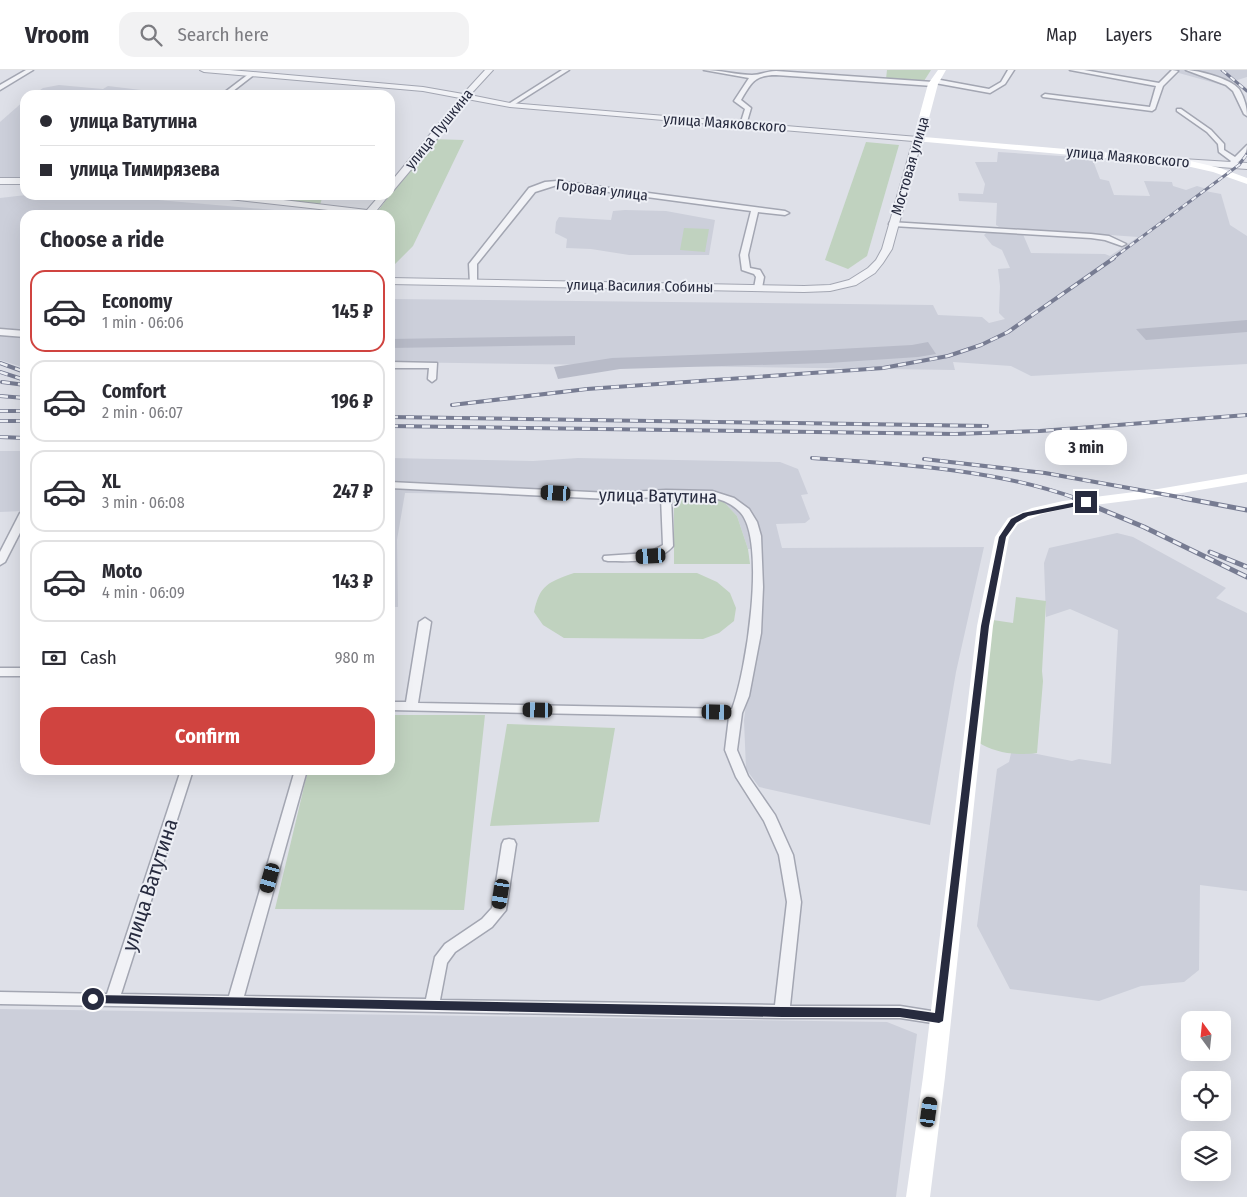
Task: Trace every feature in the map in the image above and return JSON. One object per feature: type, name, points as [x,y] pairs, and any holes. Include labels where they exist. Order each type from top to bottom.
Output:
[{"type":"main road","name":"Мостовая улица","points":[[918,139],[934,83],[942,70]]},
{"type":"main road","name":"улица Маяковского","points":[[918,139],[1182,162]]},
{"type":"main road","points":[[1182,162],[1216,170],[1247,181]]},
{"type":"main road","points":[[918,1197],[934,1078],[939,1018],[985,626],[1002,537],[1014,521],[1026,514],[1063,505],[1158,493],[1247,478]]},
{"type":"street","points":[[0,88],[30,70]]},
{"type":"street","name":"улица Маяковского","points":[[204,70],[423,89],[510,105],[918,139]]},
{"type":"street","name":"улица Пушкина","points":[[395,182],[489,70]]},
{"type":"street","points":[[510,105],[566,70]]},
{"type":"street","points":[[707,70],[754,77],[765,73],[776,73],[934,83],[990,91],[1003,83],[1011,70]]},
{"type":"street","points":[[1073,70],[1160,85]]},
{"type":"street","points":[[1189,70],[1228,84],[1236,90],[1247,114]]},
{"type":"street","points":[[1045,96],[1152,109],[1160,85],[1175,72]]},
{"type":"street","points":[[231,90],[252,74]]},
{"type":"street","points":[[743,125],[748,108],[737,100],[754,77]]},
{"type":"street","points":[[1179,110],[1209,131],[1221,144],[1220,151],[1233,163],[1247,147]]},
{"type":"street","name":"Мостовая улица","points":[[879,263],[886,249],[918,139]]},
{"type":"street","name":"улица Маяковского","points":[[1182,162],[1233,163],[1247,166]]},
{"type":"street","points":[[0,181],[20,182]]},
{"type":"street","name":"Горовая улица","points":[[473,282],[472,264],[480,253],[532,190],[548,184],[558,183],[786,213]]},
{"type":"street","points":[[259,200],[338,210]]},
{"type":"street","points":[[372,210],[381,200]]},
{"type":"street","points":[[755,209],[744,255],[746,270],[758,272],[760,277],[758,288]]},
{"type":"street","points":[[893,224],[1091,236],[1106,238],[1122,244]]},
{"type":"street","name":"улица Василия Собины","points":[[395,283],[473,282],[824,289],[850,284],[869,274],[879,263]]},
{"type":"street","points":[[0,332],[20,334]]},
{"type":"street","points":[[395,365],[434,365],[432,379]]},
{"type":"street","name":"улица Ватутина","points":[[395,485],[611,496],[712,494],[726,497],[746,512],[760,556],[755,633],[743,696],[736,713],[731,750],[742,777],[770,819],[786,855],[794,902],[782,1012]]},
{"type":"street","points":[[608,558],[651,556],[663,552],[668,546],[666,494]]},
{"type":"street","points":[[0,562],[20,523]]},
{"type":"street","points":[[411,706],[424,622]]},
{"type":"street","points":[[0,672],[20,672]]},
{"type":"street","points":[[395,706],[736,713]]},
{"type":"street","name":"улица Ватутина","points":[[112,1000],[185,775]]},
{"type":"street","points":[[235,1001],[300,775]]},
{"type":"street","points":[[432,1006],[440,961],[450,948],[488,923],[499,910],[509,844]]},
{"type":"street","points":[[0,998],[782,1012],[900,1012],[939,1018]]},
{"type":"shaded area","points":[[1168,70],[1247,70],[1247,77],[1222,85]]},
{"type":"shaded area","points":[[59,85],[103,89],[108,86],[141,90],[40,90]]},
{"type":"shaded area","points":[[20,104],[20,179],[0,179],[0,122]]},
{"type":"shaded area","points":[[998,152],[1092,158],[1100,179],[1109,181],[1114,195],[1150,196],[1144,181],[1172,182],[1173,186],[1186,190],[1197,186],[1207,189],[1205,191],[1221,194],[1230,225],[1247,236],[1247,364],[1031,376],[1011,366],[953,362],[955,370],[395,362],[395,299],[933,305],[938,315],[982,317],[989,323],[1005,319],[999,313],[1000,286],[998,269],[1010,268],[1002,250],[992,245],[984,235],[988,231],[1022,232],[1031,253],[1105,254],[1110,256],[1138,237],[999,227],[996,225],[997,203],[959,201],[958,193],[983,194],[985,184],[975,162],[997,162]]},
{"type":"shaded area","points":[[20,196],[20,200],[158,200],[275,210],[20,210],[20,366],[0,360],[0,198]]},
{"type":"shaded area","points":[[613,211],[666,211],[715,220],[709,255],[629,255],[591,249],[566,248],[567,239],[555,233],[556,222],[559,217],[611,220]]},
{"type":"shaded area","points":[[0,451],[20,451],[20,511],[0,512]]},
{"type":"shaded area","points":[[395,458],[533,461],[578,458],[780,462],[798,469],[808,494],[801,495],[810,519],[805,523],[776,524],[782,548],[984,547],[956,672],[930,825],[759,787],[746,769],[744,720],[755,634],[749,633],[755,549],[748,549],[737,516],[723,501],[674,498],[599,500],[477,494],[405,493],[397,540],[398,607],[395,607]]},
{"type":"shaded area","points":[[1117,533],[1133,537],[1226,588],[1216,598],[1247,613],[1247,891],[1200,885],[1199,970],[1184,982],[1141,986],[1099,1001],[1010,989],[977,926],[997,769],[1009,762],[1012,749],[1072,761],[1079,759],[1111,764],[1118,630],[1070,609],[1046,617],[1044,563],[1049,548]]},
{"type":"shaded area","points":[[0,1009],[887,1022],[917,1034],[896,1197],[0,1197]]},
{"type":"green space","points":[[887,70],[931,70],[924,81],[886,79]]},
{"type":"green space","points":[[431,139],[464,140],[413,246],[395,264],[395,210],[379,210],[386,200],[395,200],[395,188]]},
{"type":"green space","points":[[866,142],[899,145],[867,256],[848,269],[825,260]]},
{"type":"green space","points":[[288,200],[322,200],[320,205]]},
{"type":"green space","points":[[684,228],[709,229],[705,252],[680,250]]},
{"type":"green space","points":[[674,498],[723,501],[737,516],[748,549],[750,564],[674,564]]},
{"type":"green space","points":[[574,573],[697,573],[717,582],[730,593],[736,608],[734,621],[719,633],[703,639],[564,638],[543,625],[534,612],[539,595],[547,585]]},
{"type":"green space","points":[[1016,597],[1046,601],[1043,681],[1037,753],[1030,754],[1014,754],[999,751],[978,742],[993,620],[1013,623]]},
{"type":"green space","points":[[395,715],[485,715],[464,910],[275,909],[307,775],[395,775]]},
{"type":"green space","points":[[507,724],[615,728],[599,822],[490,826]]},
{"type":"building","points":[[1247,320],[1247,332],[1146,340],[1136,329]]},
{"type":"building","points":[[575,336],[575,345],[395,348],[395,339]]},
{"type":"building","points":[[928,342],[936,354],[828,363],[620,369],[558,379],[554,367],[612,358],[820,350],[912,345]]},
{"type":"railway","points":[[1222,70],[1247,91]]},
{"type":"railway","points":[[1112,259],[1239,165],[1247,154]]},
{"type":"railway","points":[[452,405],[587,389],[883,368],[948,356],[981,345],[1008,332],[1114,258]]},
{"type":"railway","points":[[0,363],[20,370]]},
{"type":"railway","points":[[0,372],[20,378]]},
{"type":"railway","points":[[2,382],[20,384]]},
{"type":"railway","points":[[0,396],[20,398]]},
{"type":"railway","points":[[0,411],[20,411]]},
{"type":"railway","points":[[395,426],[955,434],[1040,431],[1247,415]]},
{"type":"railway","points":[[395,417],[987,426]]},
{"type":"railway","points":[[0,421],[20,421]]},
{"type":"railway","points":[[0,437],[20,438]]},
{"type":"railway","points":[[812,458],[947,469],[981,474],[1046,489],[1078,499]]},
{"type":"railway","points":[[924,459],[1045,473],[1190,499]]},
{"type":"railway","points":[[1074,498],[1144,527],[1247,577]]},
{"type":"railway","points":[[1183,498],[1247,510]]},
{"type":"railway","points":[[1210,552],[1247,567]]},
{"type":"route","points":[[93,999],[782,1012],[900,1012],[939,1018],[980,664],[990,594],[1002,537],[1014,521],[1026,514],[1063,505],[1086,502]]}]
